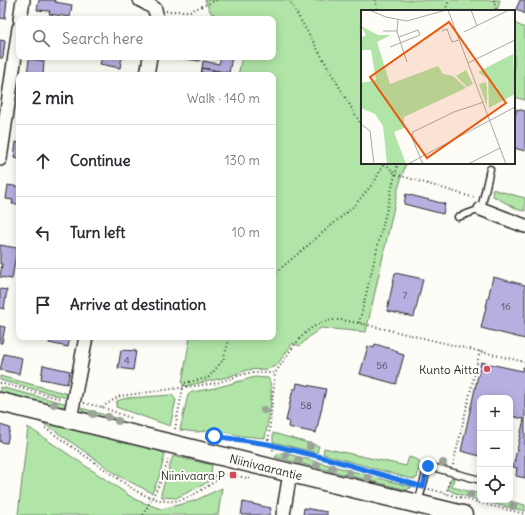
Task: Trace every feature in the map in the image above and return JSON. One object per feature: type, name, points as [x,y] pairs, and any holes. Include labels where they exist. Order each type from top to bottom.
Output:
[{"type":"main road","name":"Niinivaarantie","points":[[0,402],[463,515]]},
{"type":"street","points":[[20,16],[23,0]]},
{"type":"street","points":[[140,0],[146,3],[156,14]]},
{"type":"street","points":[[0,159],[16,49]]},
{"type":"street","points":[[148,72],[150,60]]},
{"type":"street","points":[[481,204],[525,226]]},
{"type":"street","points":[[70,419],[85,340]]},
{"type":"street","points":[[283,515],[290,473]]},
{"type":"lane","points":[[458,217],[481,204],[490,170]]},
{"type":"lane","points":[[418,504],[428,466],[477,479]]},
{"type":"path","points":[[156,14],[190,10],[217,0]]},
{"type":"path","points":[[289,0],[361,124]]},
{"type":"path","points":[[375,0],[378,10]]},
{"type":"path","points":[[445,10],[449,0]]},
{"type":"path","points":[[494,0],[496,10]]},
{"type":"path","points":[[276,272],[354,206],[375,180],[383,164]]},
{"type":"path","points":[[385,164],[395,174],[481,204]]},
{"type":"path","points":[[359,323],[398,164]]},
{"type":"path","points":[[268,444],[275,374],[299,339],[311,327],[323,321],[338,320],[359,323],[525,362]]},
{"type":"path","points":[[175,429],[184,383],[208,378],[223,360],[229,340]]},
{"type":"path","points":[[446,494],[480,351]]},
{"type":"path","points":[[102,407],[120,396],[217,384],[247,373],[275,374]]},
{"type":"path","points":[[0,383],[74,402],[102,407],[136,420]]},
{"type":"path","points":[[44,427],[136,491],[152,499],[169,501],[183,500],[225,476],[233,475],[254,480]]},
{"type":"path","points":[[201,438],[214,436],[268,444],[329,459],[446,494],[525,514]]},
{"type":"path","points":[[269,467],[274,446]]},
{"type":"path","points":[[143,515],[162,479],[170,453]]},
{"type":"green space","points":[[205,0],[500,0],[497,10],[361,10],[361,164],[406,164],[398,189],[366,332],[321,328],[300,346],[293,343],[276,366],[267,369],[247,370],[228,377],[185,386],[182,383],[189,340],[276,340],[276,72],[239,72],[241,60],[276,60],[276,16],[219,16],[211,13]]},
{"type":"green space","points":[[515,23],[525,28],[525,100],[515,97]]},
{"type":"green space","points":[[492,189],[525,198],[525,211],[519,210],[493,196]]},
{"type":"green space","points":[[0,376],[72,395],[71,399],[0,380]]},
{"type":"green space","points":[[255,377],[268,378],[270,383],[271,398],[265,438],[241,436],[216,430],[197,432],[180,430],[188,395],[192,392],[215,388]]},
{"type":"green space","points":[[0,387],[68,404],[62,408],[0,393]]},
{"type":"green space","points":[[172,395],[176,400],[170,426],[116,407],[117,401],[127,398]]},
{"type":"green space","points":[[81,408],[122,420],[124,425],[85,415]]},
{"type":"green space","points":[[39,418],[155,449],[165,454],[159,477],[152,493],[119,476],[54,430],[40,422]]},
{"type":"green space","points":[[28,427],[136,500],[161,509],[194,501],[222,488],[218,515],[18,515]]},
{"type":"green space","points":[[273,433],[319,446],[317,453],[273,442]]},
{"type":"green space","points":[[324,448],[406,466],[409,457],[418,460],[420,464],[417,478],[408,478],[323,454]]},
{"type":"green space","points":[[280,453],[412,487],[407,490],[275,457]]},
{"type":"green space","points":[[173,456],[212,465],[211,474],[217,476],[201,486],[176,498],[162,497],[161,493]]},
{"type":"green space","points":[[451,478],[454,478],[452,487],[477,493],[477,500],[453,492],[448,488]]},
{"type":"green space","points":[[513,502],[525,505],[525,511],[490,503]]},
{"type":"building","points":[[0,0],[7,0],[5,19],[0,18]]},
{"type":"building","points":[[39,0],[55,0],[55,2],[72,5],[70,16],[49,14],[50,11],[37,10]]},
{"type":"building","points":[[520,0],[525,0],[525,14],[516,9]]},
{"type":"building","points":[[0,40],[5,41],[3,58],[0,58]]},
{"type":"building","points":[[29,60],[44,61],[43,72],[27,72]]},
{"type":"building","points":[[101,60],[121,60],[120,68],[100,64]]},
{"type":"building","points":[[220,60],[231,60],[229,72],[202,68],[203,61],[219,64]]},
{"type":"building","points":[[202,68],[224,72],[201,72]]},
{"type":"building","points":[[517,109],[525,111],[525,151],[515,148],[515,116]]},
{"type":"building","points":[[16,142],[16,158],[14,158]]},
{"type":"building","points":[[8,185],[16,186],[16,204],[12,204],[13,200],[6,199]]},
{"type":"building","points":[[406,194],[445,204],[443,214],[404,204]]},
{"type":"building","points":[[0,245],[16,248],[12,279],[0,277],[2,264],[0,264]]},
{"type":"building","points":[[395,273],[423,279],[414,317],[387,311]]},
{"type":"building","points":[[493,277],[525,285],[525,339],[481,328]]},
{"type":"building","points":[[0,289],[7,290],[4,309],[0,308]]},
{"type":"building","points":[[0,326],[5,327],[2,343],[0,343]]},
{"type":"building","points":[[50,340],[69,340],[68,347],[49,343]]},
{"type":"building","points":[[375,344],[398,351],[397,353],[404,355],[396,384],[360,374],[368,346],[374,348]]},
{"type":"building","points":[[121,350],[136,351],[133,370],[118,368]]},
{"type":"building","points":[[4,354],[22,358],[19,374],[0,370]]},
{"type":"building","points":[[481,362],[522,371],[523,367],[525,368],[525,478],[516,476],[517,468],[513,467],[524,419],[513,416],[513,395],[477,395],[477,455],[461,451]]},
{"type":"building","points":[[43,365],[70,371],[67,384],[41,379]]},
{"type":"building","points":[[297,383],[326,389],[316,433],[288,427],[289,421],[286,421],[293,389],[296,389]]},
{"type":"building","points":[[0,425],[10,428],[7,443],[0,442]]},
{"type":"building","points":[[243,502],[271,508],[269,515],[241,515]]},
{"type":"building","points":[[304,508],[327,512],[327,515],[303,515]]},
{"type":"place","name":"Kunto Aitta","points":[[487,369]]},
{"type":"place","name":"Niinivaara P","points":[[233,475]]},
{"type":"route","points":[[214,436],[268,444],[329,459],[423,487],[428,466]]}]
